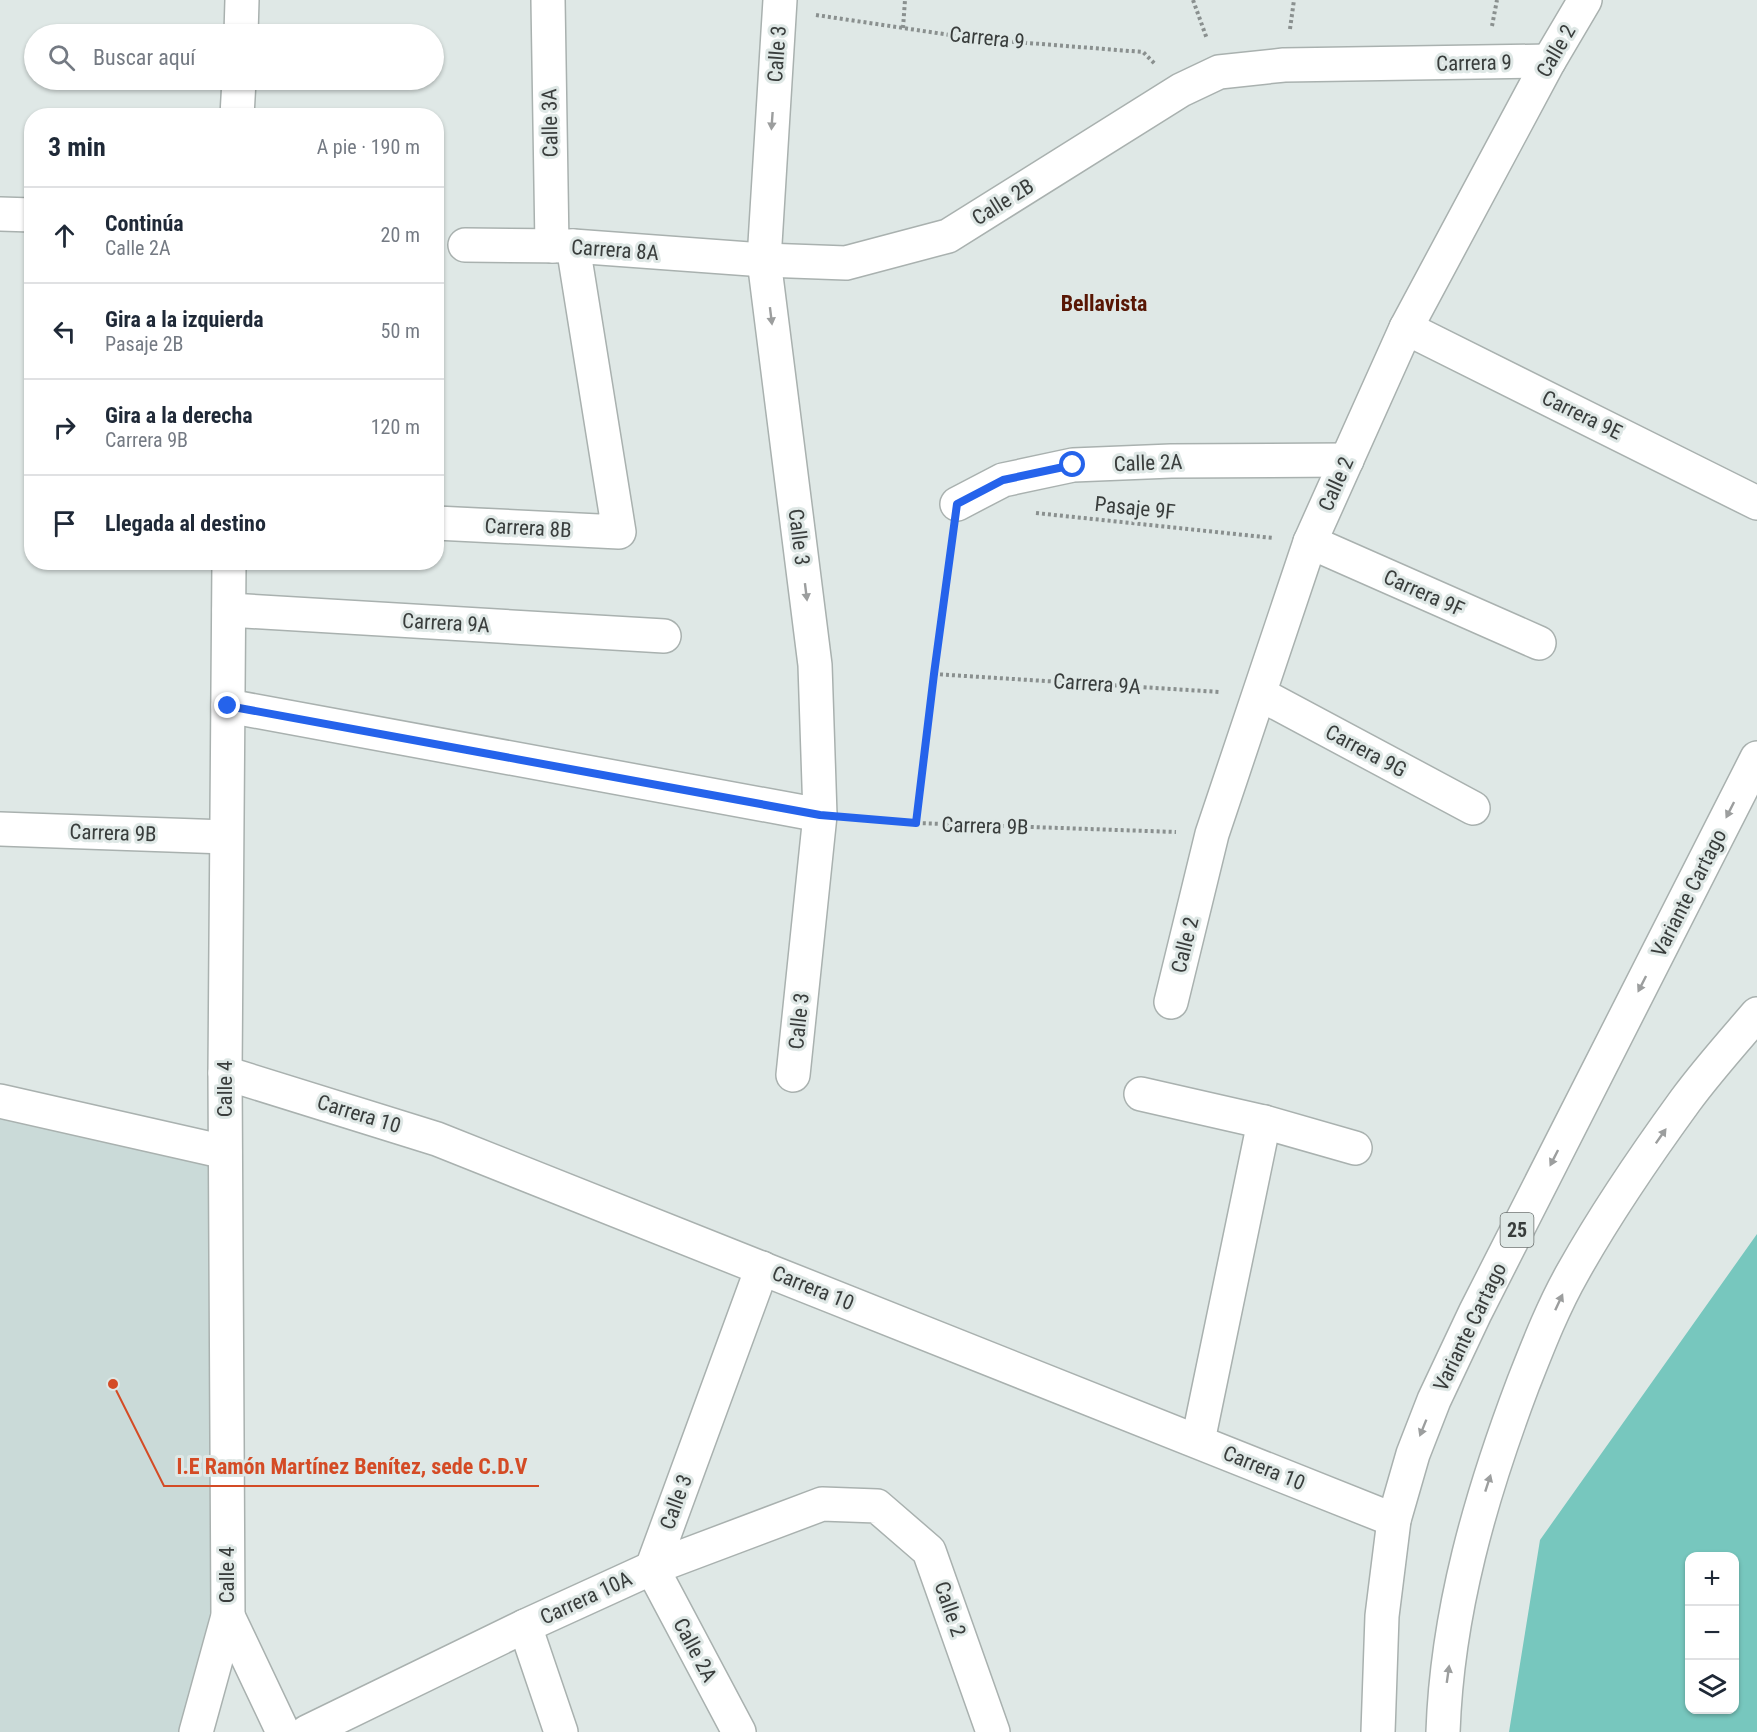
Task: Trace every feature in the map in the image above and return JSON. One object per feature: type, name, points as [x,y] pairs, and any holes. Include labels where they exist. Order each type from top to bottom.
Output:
[{"type":"main road","points":[[241,24],[242,0]]},
{"type":"main road","name":"Calle 3A","points":[[548,0],[562,246],[619,532]]},
{"type":"main road","name":"Calle 2","points":[[1171,1002],[1212,834],[1310,542],[1406,328],[1549,61],[1585,0]]},
{"type":"main road","name":"Calle 3","points":[[780,5],[764,260],[815,665],[820,815],[793,1075]]},
{"type":"main road","name":"Carrera 9","points":[[1219,72],[1284,64],[1549,61]]},
{"type":"main road","name":"Calle 2B","points":[[764,260],[846,263],[948,236],[1181,90],[1219,72]]},
{"type":"main road","points":[[237,108],[238,90]]},
{"type":"main road","points":[[0,214],[24,215]]},
{"type":"main road","name":"Carrera 8A","points":[[465,245],[562,246],[764,260]]},
{"type":"main road","name":"Carrera 9E","points":[[1406,328],[1757,503]]},
{"type":"main road","name":"Calle 2A","points":[[957,504],[1003,480],[1073,465],[1171,461],[1347,460]]},
{"type":"main road","name":"Carrera 8B","points":[[444,523],[619,532]]},
{"type":"main road","name":"Carrera 9F","points":[[1310,542],[1539,643]]},
{"type":"main road","name":"Calle 4","points":[[196,1732],[228,1616],[225,1073],[229,570]]},
{"type":"main road","name":"Carrera 9A","points":[[229,610],[664,636]]},
{"type":"main road","name":"Carrera 9G","points":[[1260,694],[1473,808]]},
{"type":"main road","points":[[228,706],[820,815]]},
{"type":"main road","name":"Variante Cartago","points":[[1378,1732],[1382,1616],[1394,1520],[1413,1454],[1434,1400],[1475,1314],[1757,758]]},
{"type":"main road","name":"Carrera 9B","points":[[0,829],[226,837]]},
{"type":"main road","points":[[1443,1732],[1444,1699],[1460,1589],[1484,1495],[1509,1421],[1541,1339],[1572,1274],[1631,1179],[1686,1100],[1757,1014]]},
{"type":"main road","name":"Carrera 10","points":[[225,1073],[437,1138],[1394,1520]]},
{"type":"main road","points":[[1141,1094],[1264,1122],[1355,1148]]},
{"type":"main road","points":[[0,1101],[225,1152]]},
{"type":"main road","points":[[1198,1441],[1264,1122]]},
{"type":"main road","name":"Calle 3","points":[[652,1568],[762,1268]]},
{"type":"main road","name":"Carrera 10A","points":[[307,1732],[525,1626],[652,1568],[822,1504],[877,1506]]},
{"type":"main road","name":"Calle 2","points":[[877,1506],[929,1551],[993,1732]]},
{"type":"main road","name":"Calle 2A","points":[[652,1568],[739,1732]]},
{"type":"main road","name":"Calle 4","points":[[228,1616],[283,1732]]},
{"type":"main road","points":[[525,1626],[559,1732]]},
{"type":"path","points":[[903,28],[905,0]]},
{"type":"path","name":"Carrera 9","points":[[780,5],[977,39],[1143,52],[1181,90]]},
{"type":"path","points":[[916,823],[957,504]]},
{"type":"path","name":"Pasaje 9F","points":[[1027,512],[1310,542]]},
{"type":"path","name":"Carrera 9A","points":[[934,674],[1260,694]]},
{"type":"path","name":"Carrera 9B","points":[[820,815],[916,823],[1212,834]]},
{"type":"shaded area","points":[[0,1101],[225,1152],[228,1616],[196,1732],[0,1732]]},
{"type":"shaded area","points":[[1757,1234],[1757,1732],[1509,1732],[1540,1540]]},
{"type":"place","name":"I.E Ramón Martínez Benítez, sede C.D.V","points":[[113,1384]]},
{"type":"district","name":"Bellavista","points":[[1104,303]]},
{"type":"route","points":[[228,706],[820,815],[916,823],[957,504],[1003,480],[1073,465]]}]
